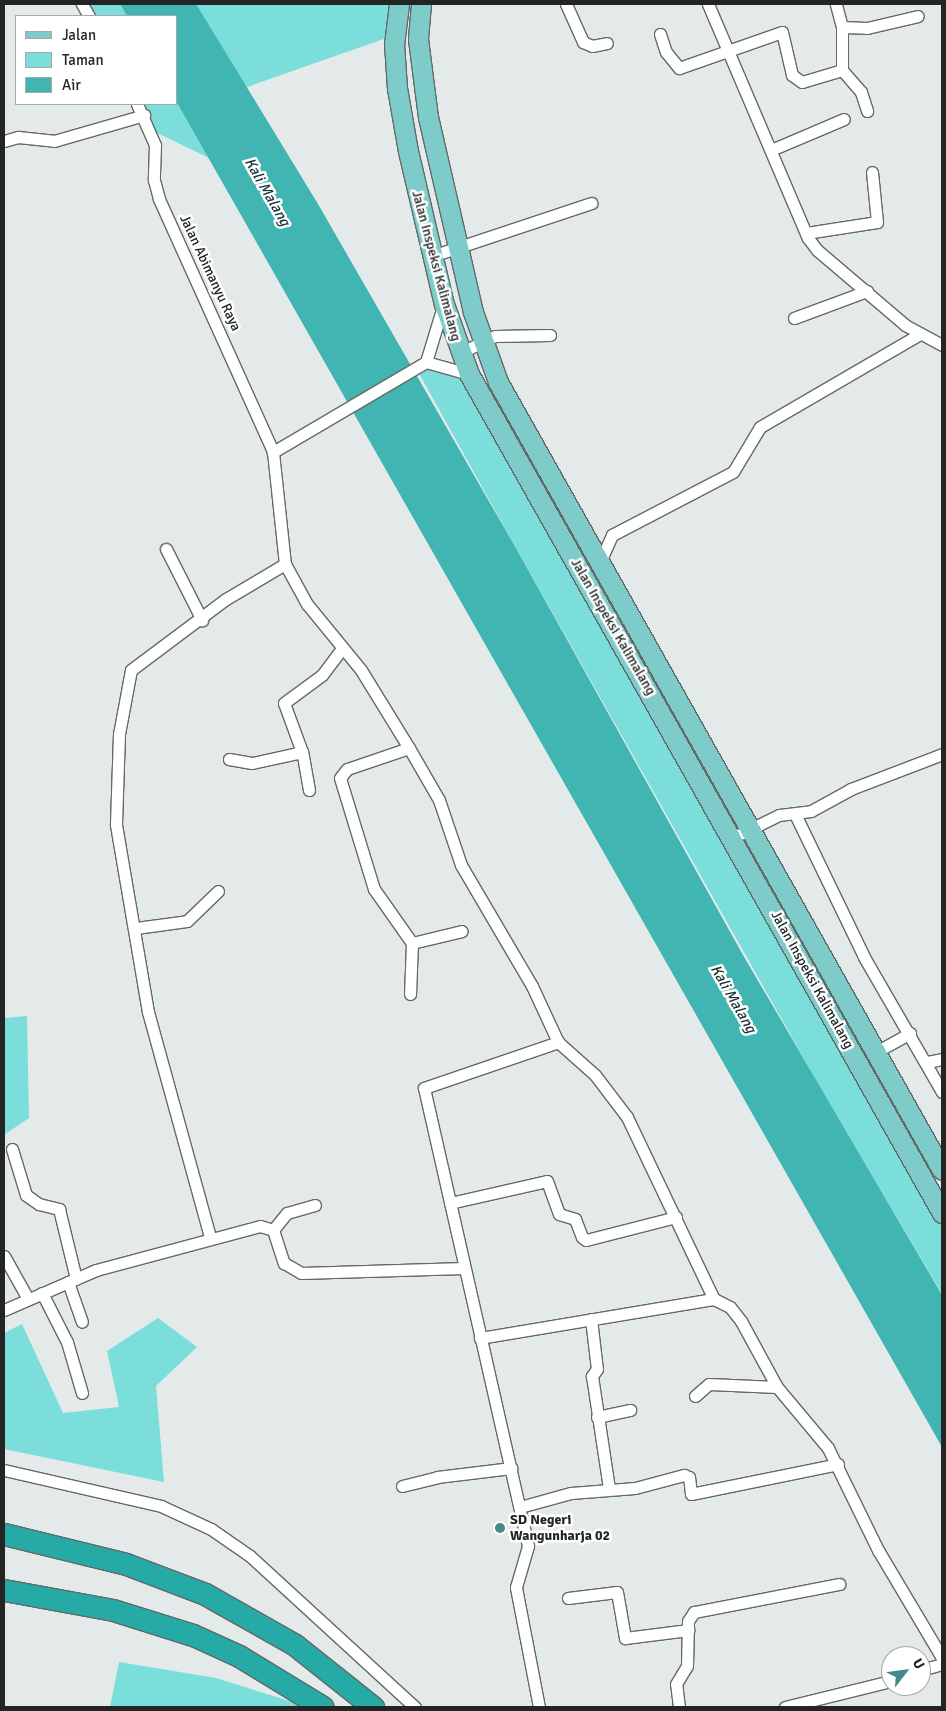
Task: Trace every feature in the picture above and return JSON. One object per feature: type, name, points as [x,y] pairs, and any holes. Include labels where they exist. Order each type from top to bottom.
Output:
[{"type":"highway","points":[[4,1534],[126,1564],[205,1594],[295,1645],[373,1707]]},
{"type":"highway","points":[[4,1590],[104,1607],[193,1636],[239,1656],[323,1707]]},
{"type":"main road","name":"Jalan Inspeksi Kalimalang","points":[[399,4],[394,43],[402,122],[444,304],[468,374],[601,604],[942,1213]]},
{"type":"main road","name":"Jalan Inspeksi Kalimalang","points":[[421,4],[418,39],[428,117],[457,248],[482,341],[505,396],[942,1170]]},
{"type":"main road","points":[[402,122],[428,117]]},
{"type":"main road","points":[[601,604],[618,595]]},
{"type":"street","points":[[566,4],[583,42],[592,46],[607,43]]},
{"type":"street","points":[[708,4],[730,49],[806,233],[817,250],[920,334],[942,345]]},
{"type":"street","points":[[836,4],[842,27],[842,70],[861,92],[867,111]]},
{"type":"street","points":[[842,27],[867,28],[918,16]]},
{"type":"street","points":[[660,34],[666,52],[679,68],[782,32],[792,75],[797,81],[842,70]]},
{"type":"street","name":"Jalan Abimanyu Raya","points":[[138,105],[144,115],[155,145],[154,180],[159,199],[273,452],[285,564]]},
{"type":"street","points":[[4,141],[18,137],[54,141],[144,115]]},
{"type":"street","points":[[771,150],[844,120]]},
{"type":"street","points":[[806,233],[877,222],[872,172]]},
{"type":"street","points":[[432,256],[591,203]]},
{"type":"street","points":[[794,318],[867,291]]},
{"type":"street","points":[[273,452],[426,362],[444,304]]},
{"type":"street","points":[[460,353],[482,341],[516,332],[550,335]]},
{"type":"street","points":[[600,562],[612,535],[733,472],[760,427],[920,334]]},
{"type":"street","points":[[426,362],[468,374]]},
{"type":"street","points":[[166,549],[202,620]]},
{"type":"street","points":[[210,1237],[160,1065],[116,824],[119,734],[131,670],[149,654],[202,620],[226,599],[285,564],[307,604],[361,670],[439,800],[461,865],[532,986],[558,1042],[580,1060],[616,1100],[676,1217],[714,1299]]},
{"type":"street","points":[[309,790],[302,752],[284,703],[322,675],[342,648]]},
{"type":"street","points":[[409,748],[347,769],[340,778],[374,889],[412,943],[410,994]]},
{"type":"street","points":[[229,759],[252,764],[302,752]]},
{"type":"street","points":[[732,838],[750,828],[787,813],[795,814],[811,811],[850,789],[942,754]]},
{"type":"street","points":[[795,814],[828,888],[927,1062],[942,1092]]},
{"type":"street","points":[[136,928],[187,921],[218,891]]},
{"type":"street","points":[[412,943],[462,930]]},
{"type":"street","points":[[876,1052],[910,1033]]},
{"type":"street","points":[[539,1707],[516,1587],[528,1546],[424,1088],[558,1042]]},
{"type":"street","points":[[927,1062],[942,1059]]},
{"type":"street","points":[[12,1149],[26,1195],[38,1204],[59,1209],[82,1322]]},
{"type":"street","points":[[450,1203],[547,1181],[559,1214],[576,1219],[582,1237],[586,1240],[676,1217]]},
{"type":"street","points":[[273,1230],[287,1213],[315,1205]]},
{"type":"street","points":[[4,1310],[72,1280],[210,1237],[260,1226],[273,1230]]},
{"type":"street","points":[[273,1230],[284,1263],[301,1273],[464,1268]]},
{"type":"street","points":[[4,1256],[28,1299]]},
{"type":"street","points":[[42,1293],[64,1332],[82,1393]]},
{"type":"street","points":[[480,1338],[714,1299],[730,1306],[741,1321],[777,1387],[838,1464],[878,1550],[942,1658]]},
{"type":"street","points":[[591,1320],[597,1417],[609,1489]]},
{"type":"street","points":[[695,1396],[709,1384],[777,1387]]},
{"type":"street","points":[[597,1417],[630,1410]]},
{"type":"street","points":[[520,1507],[571,1492],[635,1488],[687,1475],[691,1494],[838,1464]]},
{"type":"street","points":[[402,1486],[437,1477],[511,1468]]},
{"type":"street","points":[[4,1470],[161,1506],[211,1529],[250,1556],[415,1707]]},
{"type":"street","points":[[679,1707],[676,1689],[687,1666],[688,1630],[694,1612],[839,1584]]},
{"type":"street","points":[[568,1598],[617,1592],[626,1638],[688,1630]]},
{"type":"street","points":[[785,1707],[881,1683]]},
{"type":"green space","points":[[83,4],[120,4],[126,15],[89,15]]},
{"type":"green space","points":[[171,4],[399,4],[395,35],[213,99],[178,20],[178,15],[176,15]]},
{"type":"green space","points":[[178,104],[209,158],[147,128],[136,105]]},
{"type":"green space","points":[[426,365],[469,374],[942,1213],[942,1294],[816,1080],[416,368]]},
{"type":"green space","points":[[27,1016],[29,1118],[4,1135],[4,1018]]},
{"type":"green space","points":[[158,1318],[197,1347],[156,1386],[164,1482],[4,1449],[4,1333],[22,1324],[63,1413],[119,1407],[107,1351]]},
{"type":"green space","points":[[119,1662],[216,1678],[299,1704],[298,1707],[110,1707]]},
{"type":"water","name":"Kali Malang","points":[[120,4],[196,4],[318,204],[517,550],[743,955],[942,1295],[942,1447],[178,105],[178,15],[126,15]]},
{"type":"place","name":"SD Negeri Wangunharja 02","points":[[500,1528]]}]
